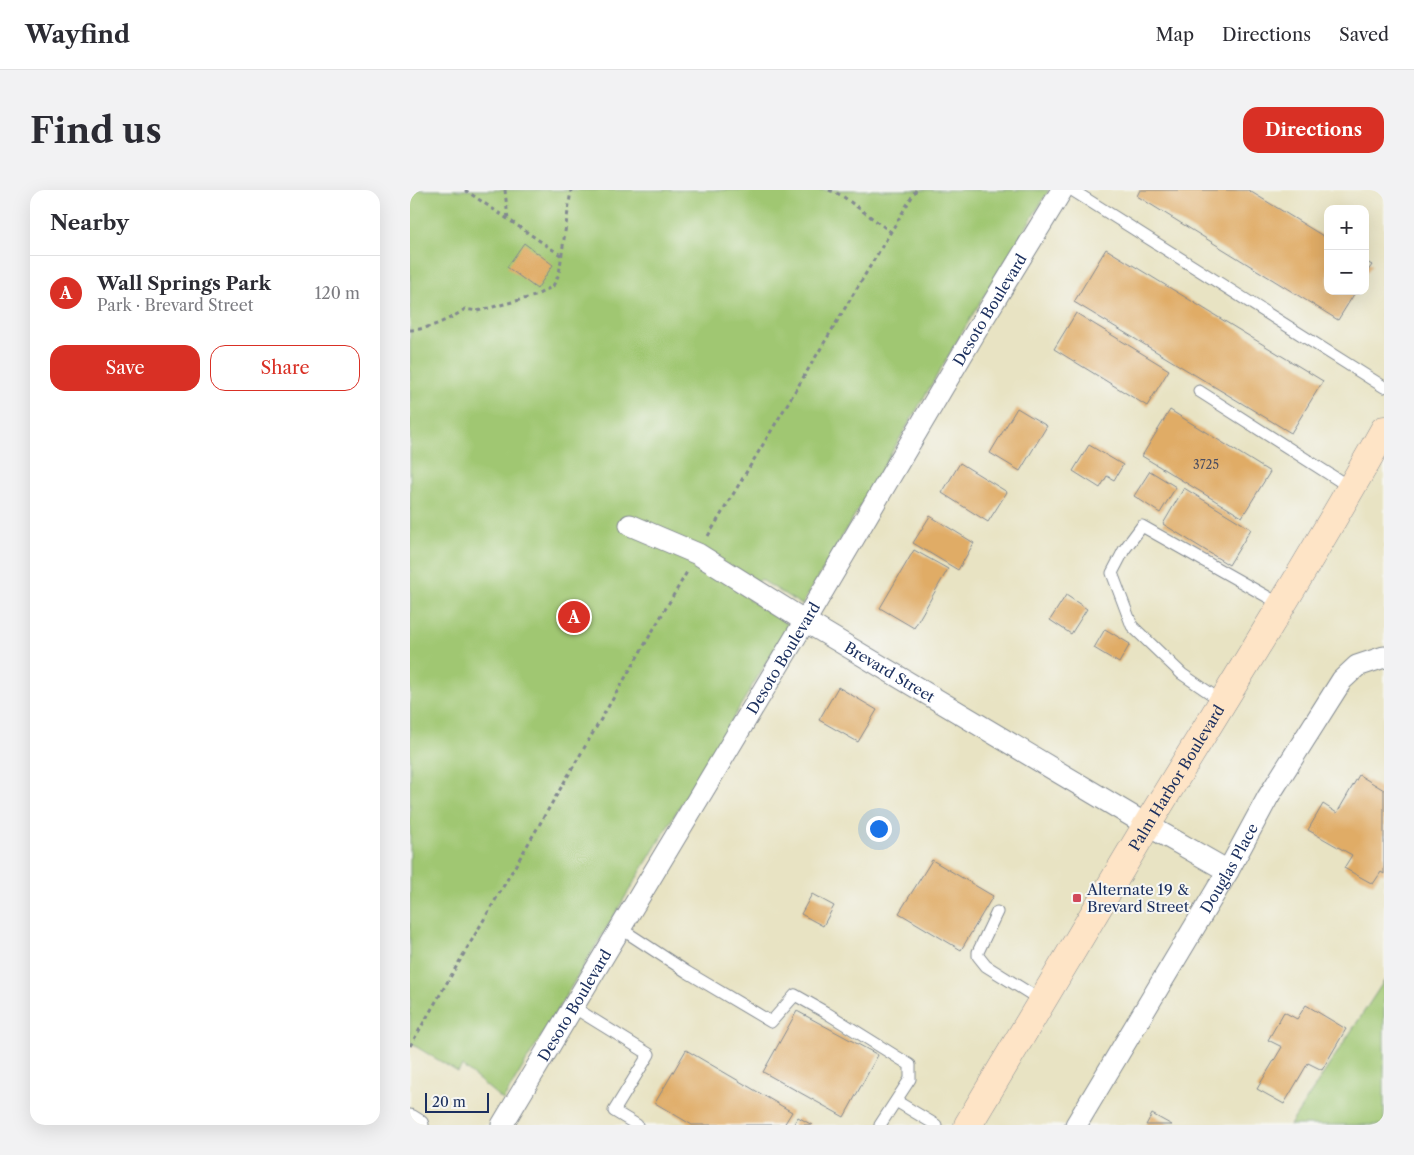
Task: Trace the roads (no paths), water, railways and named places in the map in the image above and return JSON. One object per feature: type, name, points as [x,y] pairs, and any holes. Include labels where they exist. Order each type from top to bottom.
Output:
[{"type":"main road","name":"Palm Harbor Boulevard","points":[[968,1125],[1147,824],[1282,605],[1384,430]]},
{"type":"street","name":"Desoto Boulevard","points":[[502,1125],[1062,190]]},
{"type":"street","name":"Brevard Street","points":[[630,525],[698,554],[805,621],[1228,871]]},
{"type":"street","name":"Douglas Place","points":[[1076,1125],[1228,871],[1268,797],[1342,680],[1356,666],[1384,657]]},
{"type":"street","points":[[410,1120],[418,1125]]},
{"type":"lane","points":[[1072,190],[1384,387]]},
{"type":"lane","points":[[1199,391],[1351,488]]},
{"type":"lane","points":[[1223,702],[1182,674],[1132,626],[1112,573],[1124,550],[1142,526],[1282,605]]},
{"type":"lane","points":[[997,912],[978,952],[978,956],[986,966],[1042,1001]]},
{"type":"lane","points":[[620,928],[687,972],[771,1022],[795,995],[910,1065],[910,1079],[880,1125]]},
{"type":"lane","points":[[573,1007],[649,1054],[614,1111],[638,1125]]},
{"type":"lane","points":[[896,1101],[936,1125]]},
{"type":"place","name":"Wall Springs Park","points":[[574,617]]},
{"type":"place","name":"Alternate 19 & Brevard Street","points":[[1077,898]]}]
